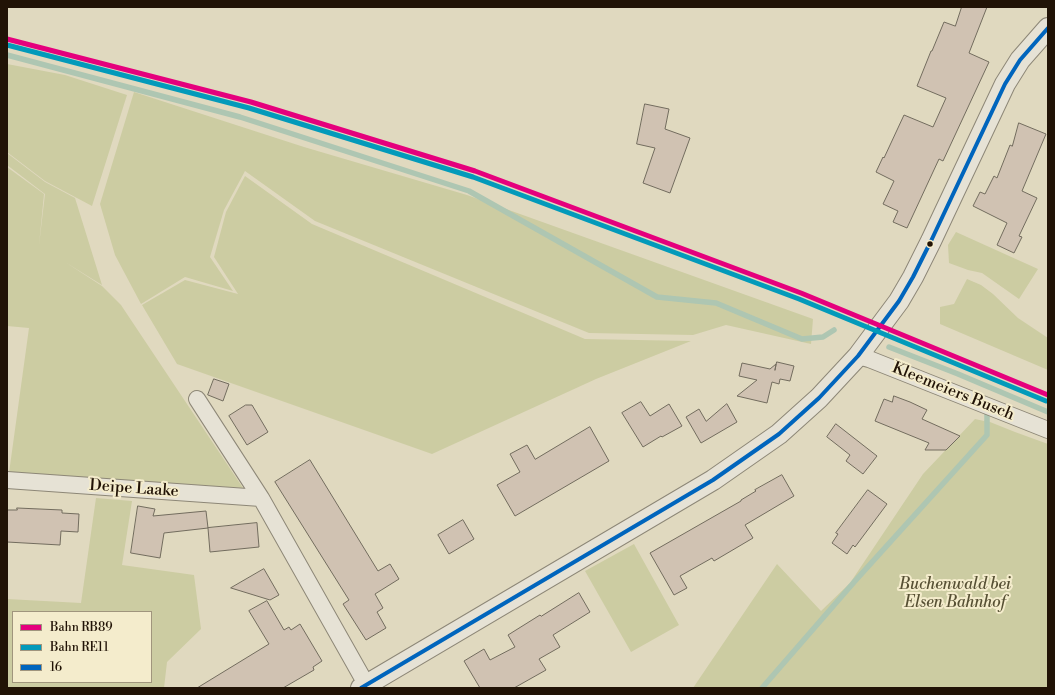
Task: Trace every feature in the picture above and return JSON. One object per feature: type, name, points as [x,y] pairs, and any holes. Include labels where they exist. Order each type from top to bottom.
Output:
[{"type":"street","points":[[197,399],[261,498],[364,686],[713,480],[779,434],[819,398],[858,356],[899,301],[931,241],[1005,84],[1020,60],[1048,28]]},
{"type":"street","name":"Kleemeiers Busch","points":[[858,356],[870,359],[1048,430]]},
{"type":"street","name":"Deipe Laake","points":[[7,480],[261,498]]},
{"type":"green space","points":[[7,64],[65,75],[127,95],[92,206],[45,181],[7,152]]},
{"type":"green space","points":[[134,92],[304,147],[467,195],[813,319],[811,344],[726,325],[693,335],[589,333],[315,221],[245,171],[224,210],[210,257],[233,291],[185,277],[141,304],[115,255],[100,204]]},
{"type":"green space","points":[[7,153],[45,182],[75,198],[102,285],[65,262],[102,286],[121,305],[243,488],[9,473],[29,328],[7,326],[7,167],[44,194],[39,245],[45,194],[7,165]]},
{"type":"green space","points":[[245,176],[312,224],[585,339],[691,341],[596,379],[432,454],[177,364],[142,305],[185,280],[238,294],[214,257],[226,212]]},
{"type":"green space","points":[[956,232],[1038,269],[1019,299],[982,273],[949,263],[948,245]]},
{"type":"green space","points":[[967,279],[981,285],[993,294],[1018,318],[1048,338],[1048,370],[940,324],[940,307],[954,304]]},
{"type":"green space","name":"Buchenwald bei Elsen Bahnhof","points":[[975,419],[985,420],[1048,444],[1048,688],[693,688],[777,564],[821,611],[850,583],[923,474]]},
{"type":"green space","points":[[96,498],[132,501],[122,565],[194,575],[201,629],[167,662],[164,688],[7,688],[7,599],[81,603]]},
{"type":"green space","points":[[634,544],[679,625],[631,652],[585,571]]},
{"type":"building","points":[[962,7],[987,7],[969,53],[989,62],[943,161],[939,159],[907,228],[893,222],[898,211],[883,204],[894,181],[876,172],[904,115],[933,127],[946,98],[917,86],[944,22],[955,26]]},
{"type":"building","points":[[645,104],[669,109],[665,129],[690,138],[670,193],[643,183],[655,148],[637,144]]},
{"type":"building","points":[[1019,123],[1046,134],[1022,191],[1037,198],[1019,236],[1022,237],[1014,253],[997,245],[1007,223],[973,206],[980,192],[985,194],[994,176],[997,178],[1010,145],[1012,146]]},
{"type":"building","points":[[777,362],[794,366],[790,381],[780,379],[779,384],[772,382],[767,403],[737,396],[757,380],[739,376],[742,363],[770,369],[776,364],[775,370]]},
{"type":"building","points":[[214,379],[229,384],[223,401],[208,395]]},
{"type":"building","points":[[894,396],[927,410],[922,419],[960,436],[946,450],[925,450],[929,443],[875,421],[884,399],[892,402]]},
{"type":"building","points":[[641,402],[650,416],[669,404],[682,426],[643,447],[622,413]]},
{"type":"building","points":[[727,404],[737,422],[701,443],[686,417],[699,409],[706,421]]},
{"type":"building","points":[[246,405],[252,405],[268,432],[247,445],[229,416]]},
{"type":"building","points":[[836,424],[877,456],[863,474],[846,461],[850,455],[827,437]]},
{"type":"building","points":[[590,427],[609,461],[515,516],[497,485],[520,472],[510,454],[527,445],[535,459]]},
{"type":"building","points":[[310,460],[378,571],[390,564],[399,579],[375,594],[383,608],[377,612],[386,628],[366,640],[343,604],[349,600],[275,482]]},
{"type":"building","points":[[782,475],[794,496],[745,525],[753,538],[714,561],[712,558],[680,576],[687,588],[674,595],[650,553],[741,501],[756,491],[755,490]]},
{"type":"building","points":[[868,490],[887,504],[855,547],[853,545],[847,554],[832,543],[838,534],[836,533]]},
{"type":"building","points":[[138,506],[155,509],[153,516],[206,511],[208,528],[164,533],[160,558],[131,553]]},
{"type":"building","points":[[17,508],[62,510],[62,513],[79,514],[78,532],[61,531],[60,545],[7,542],[7,510],[17,510]]},
{"type":"building","points":[[463,520],[474,539],[449,554],[438,535]]},
{"type":"building","points":[[257,523],[259,547],[210,552],[208,528]]},
{"type":"building","points":[[264,569],[279,595],[270,600],[231,588]]},
{"type":"building","points":[[579,593],[590,612],[553,635],[560,647],[539,659],[546,670],[514,688],[480,688],[464,661],[484,649],[490,660],[515,647],[508,635]]},
{"type":"building","points":[[267,601],[284,630],[289,627],[291,630],[300,624],[322,661],[313,667],[314,670],[283,688],[197,688],[269,644],[249,611]]},
{"type":"waterway","points":[[7,55],[240,117],[469,191],[657,297],[716,303],[802,339],[823,337],[834,330]]},
{"type":"waterway","points":[[889,347],[1048,412]]},
{"type":"waterway","points":[[762,688],[855,581],[987,435],[987,414]]},
{"type":"rail line","name":"RB89","points":[[7,39],[251,102],[475,171],[801,293],[1048,395]]},
{"type":"rail line","name":"RE11","points":[[7,45],[249,108],[473,177],[799,299],[1046,401]]},
{"type":"transit line","name":"16","points":[[361,688],[713,480],[779,434],[819,398],[858,356],[899,301],[931,241],[1005,84],[1020,60],[1048,28]]}]
